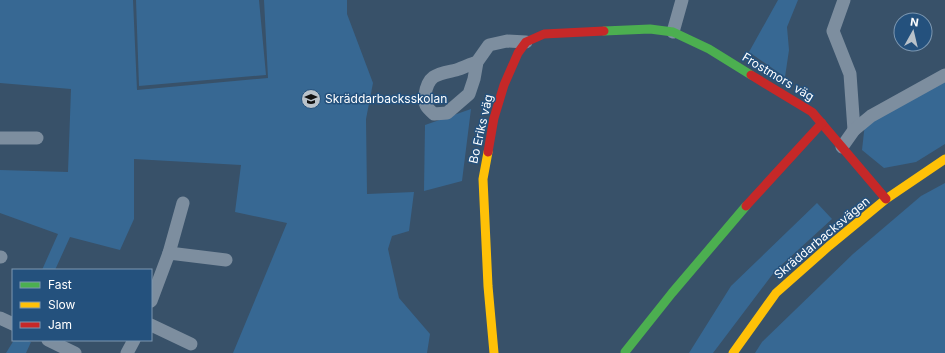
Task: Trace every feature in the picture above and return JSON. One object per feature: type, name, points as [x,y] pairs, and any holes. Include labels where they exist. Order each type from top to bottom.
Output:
[{"type":"street","points":[[477,62],[439,73],[429,80],[425,94],[426,107],[434,114],[447,113],[469,94],[474,79],[477,62],[489,45],[507,41],[526,42],[544,34],[650,29],[674,32],[682,0]]},
{"type":"street","points":[[844,0],[833,31],[850,74],[854,130]]},
{"type":"street","name":"Frostmors väg","points":[[674,32],[709,49],[812,112],[886,199]]},
{"type":"street","name":"Bo Eriks väg","points":[[494,353],[488,286],[483,179],[494,118],[504,84],[518,53],[526,42]]},
{"type":"street","points":[[842,147],[854,130],[871,116],[945,75]]},
{"type":"street","points":[[625,352],[666,298],[822,123]]},
{"type":"street","points":[[0,138],[37,138]]},
{"type":"street","name":"Skräddarbacksvägen","points":[[733,353],[776,293],[829,246],[886,199],[945,159]]},
{"type":"street","points":[[152,298],[169,253],[183,203]]},
{"type":"street","points":[[169,253],[226,260]]},
{"type":"street","points":[[0,318],[12,324]]},
{"type":"street","points":[[152,325],[191,344]]},
{"type":"street","points":[[50,341],[75,353]]},
{"type":"street","points":[[127,353],[133,341]]},
{"type":"shaded area","points":[[0,0],[133,0],[137,90],[268,78],[264,0],[347,0],[347,14],[373,83],[366,119],[367,194],[414,192],[409,231],[392,236],[388,249],[399,298],[430,334],[427,353],[233,353],[287,223],[235,212],[241,165],[134,159],[134,219],[120,250],[70,237],[55,269],[42,269],[58,234],[0,213],[0,170],[68,172],[71,89],[0,83]]},
{"type":"shaded area","points":[[136,0],[259,0],[266,75],[139,86]]},
{"type":"shaded area","points":[[778,0],[798,0],[787,27],[789,50],[785,77],[749,52]]},
{"type":"shaded area","points":[[945,79],[945,144],[916,162],[884,168],[862,150],[865,123]]},
{"type":"shaded area","points":[[471,109],[462,181],[424,191],[425,125]]},
{"type":"shaded area","points":[[945,183],[945,353],[755,353],[762,342],[853,254],[921,196]]},
{"type":"shaded area","points":[[817,203],[832,219],[775,271],[713,353],[689,353],[731,286]]},
{"type":"shaded area","points":[[13,341],[31,342],[26,353],[6,353]]},
{"type":"traffic: fast","points":[[604,31],[650,29],[673,32],[709,49],[751,75]]},
{"type":"traffic: fast","points":[[625,352],[672,293],[746,206]]},
{"type":"traffic: slow","points":[[488,152],[483,179],[488,286],[494,353]]},
{"type":"traffic: slow","points":[[733,353],[776,293],[829,246],[886,199],[945,159]]},
{"type":"traffic: jam","points":[[488,152],[494,118],[504,85],[518,53],[526,42],[544,34],[604,31]]},
{"type":"traffic: jam","points":[[751,75],[812,112],[886,199]]},
{"type":"traffic: jam","points":[[746,206],[822,123]]},
{"type":"place","name":"Skräddarbacksskolan","points":[[311,99]]}]
